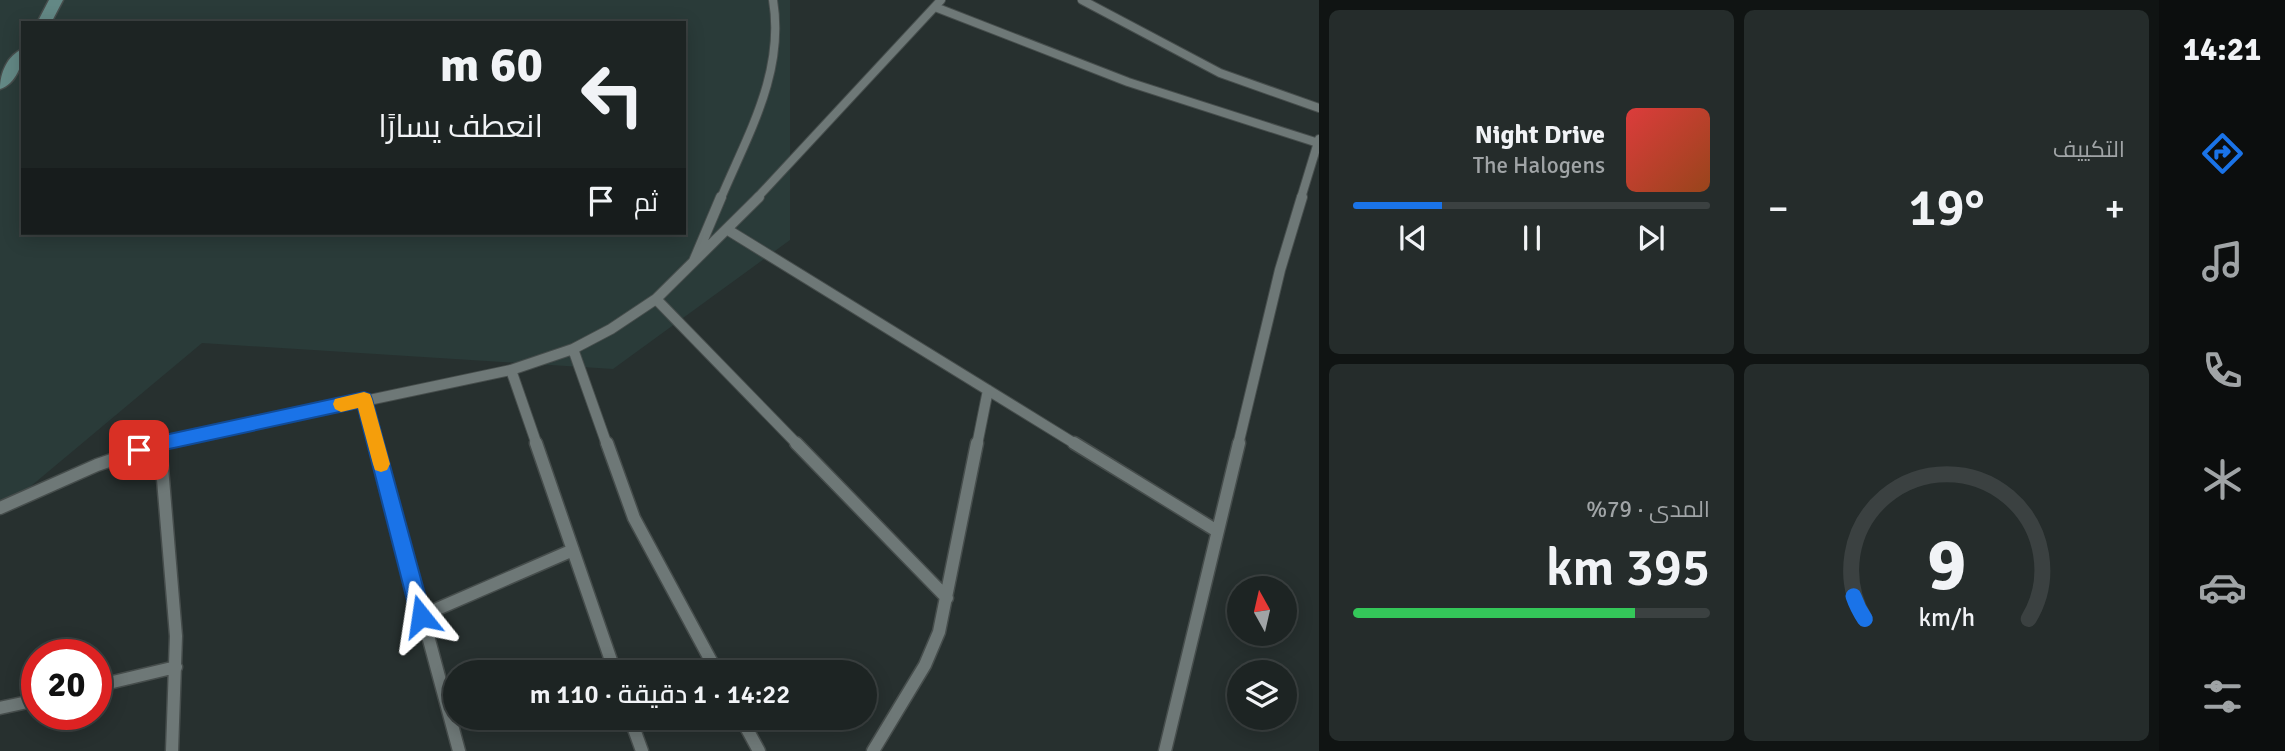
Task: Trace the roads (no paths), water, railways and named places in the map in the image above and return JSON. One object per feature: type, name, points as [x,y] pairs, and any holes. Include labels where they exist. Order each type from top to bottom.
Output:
[{"type":"street","points":[[45,21],[56,0]]},
{"type":"street","points":[[0,84],[21,57]]},
{"type":"lane","points":[[691,267],[759,111],[770,77],[777,45],[773,0]]},
{"type":"lane","points":[[1082,0],[1220,73],[1319,108]]},
{"type":"lane","points":[[0,508],[97,465],[160,443],[511,370],[573,349],[611,329],[656,299],[729,230],[938,3],[1128,82],[1318,141],[1280,270],[1164,751]]},
{"type":"lane","points":[[729,230],[1217,531]]},
{"type":"lane","points":[[656,299],[947,598]]},
{"type":"lane","points":[[573,349],[634,518],[711,660]]},
{"type":"lane","points":[[511,370],[611,660]]},
{"type":"lane","points":[[873,751],[925,665],[939,632],[988,390]]},
{"type":"lane","points":[[364,399],[459,751]]},
{"type":"lane","points":[[160,443],[176,667],[177,717],[172,751]]},
{"type":"lane","points":[[421,616],[573,550]]},
{"type":"lane","points":[[112,681],[176,667]]},
{"type":"lane","points":[[0,708],[21,703]]},
{"type":"lane","points":[[635,730],[642,751]]},
{"type":"lane","points":[[748,730],[759,751]]}]
